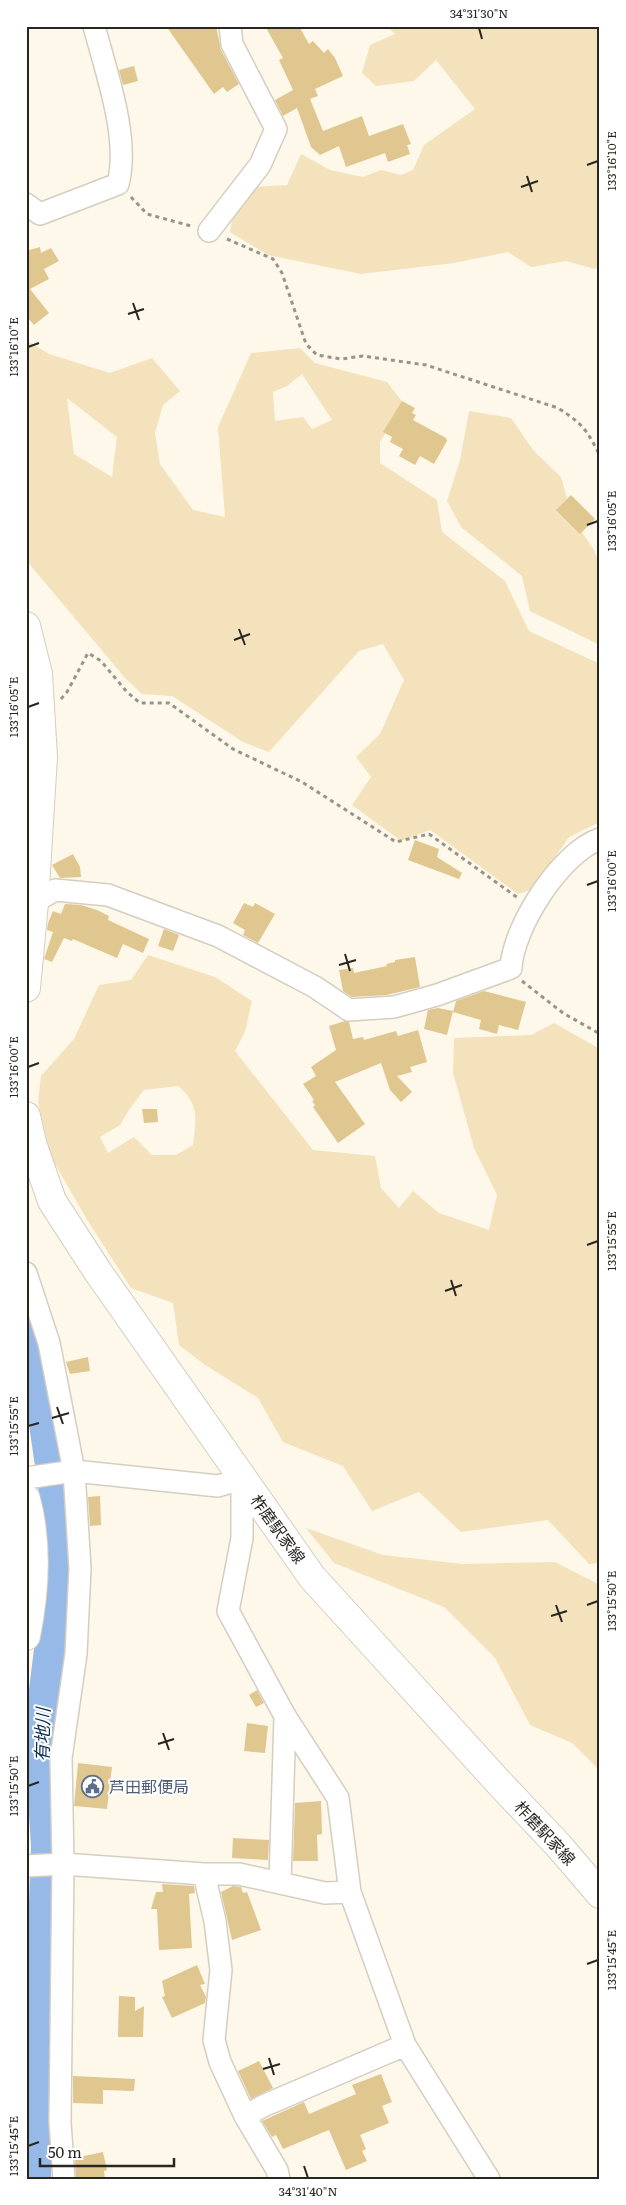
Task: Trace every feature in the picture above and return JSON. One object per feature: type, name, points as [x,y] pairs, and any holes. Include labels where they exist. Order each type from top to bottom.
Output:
[{"type":"main road","points":[[26,626],[38,674],[44,757],[30,905],[26,988]]},
{"type":"main road","name":"柞磨駅家線","points":[[26,1116],[32,1143],[52,1201],[98,1272],[312,1577],[558,1845],[600,1894]]},
{"type":"main road","points":[[26,1499],[31,1518],[35,1563],[28,1620]]},
{"type":"street","points":[[26,204],[40,214],[118,184],[122,170],[121,136],[94,26]]},
{"type":"street","points":[[209,231],[260,165],[276,128],[232,44],[230,26]]},
{"type":"street","points":[[30,905],[55,890],[108,895],[218,936],[315,988],[349,1010],[394,1007],[437,995],[511,968],[512,958],[531,908],[566,861],[600,839]]},
{"type":"street","points":[[26,1273],[49,1343],[74,1471],[80,1568],[76,1654],[61,1758],[64,1864],[60,2122],[64,2179]]},
{"type":"street","points":[[26,1478],[74,1471],[218,1486],[242,1479],[242,1538],[228,1611],[285,1716],[338,1798],[350,1892],[405,2045],[489,2179]]},
{"type":"street","points":[[280,1882],[285,1716]]},
{"type":"street","points":[[26,1866],[64,1864],[204,1874],[239,1874],[325,1892],[350,1892]]},
{"type":"street","points":[[204,1874],[215,1921],[221,1970],[214,2040],[220,2062],[245,2116],[277,2170],[279,2179]]},
{"type":"street","points":[[245,2116],[263,2106],[405,2045]]},
{"type":"path","points":[[118,184],[147,214],[209,231],[274,259],[282,273],[306,344],[317,355],[341,359],[363,356],[426,365],[558,408],[576,419],[586,429],[600,456]]},
{"type":"path","points":[[40,708],[57,702],[67,692],[88,653],[101,661],[127,692],[140,703],[169,703],[233,750],[302,782],[396,842],[429,834],[531,908]]},
{"type":"path","points":[[511,968],[512,973],[563,1013],[600,1034]]},
{"type":"shaded area","points":[[387,26],[600,26],[600,265],[595,269],[566,261],[531,267],[508,252],[454,263],[361,274],[268,255],[230,232],[233,213],[254,187],[287,185],[301,154],[330,170],[363,177],[381,170],[401,175],[413,170],[424,145],[475,109],[436,60],[414,81],[376,86],[362,73],[370,45],[395,34]]},
{"type":"shaded area","points":[[26,340],[49,354],[110,373],[152,358],[180,391],[163,405],[155,433],[160,464],[193,510],[225,517],[218,427],[251,353],[300,348],[315,363],[387,382],[404,404],[380,442],[380,463],[437,500],[442,532],[505,581],[529,631],[600,664],[600,822],[569,837],[533,889],[518,894],[430,830],[401,841],[352,805],[371,777],[356,757],[380,734],[404,680],[383,644],[359,651],[269,752],[243,742],[172,696],[142,694],[125,678],[26,560]],"holes":[[[302,374],[332,420],[312,429],[303,417],[275,421],[273,392],[287,386]],[[67,398],[117,437],[112,477],[74,454]]]},
{"type":"shaded area","points":[[469,411],[511,418],[533,450],[561,477],[573,519],[594,550],[600,566],[600,645],[530,611],[522,576],[461,527],[447,501],[460,460]]},
{"type":"shaded area","points":[[148,955],[215,977],[252,1001],[245,1032],[235,1051],[313,1150],[375,1156],[381,1188],[399,1208],[413,1191],[439,1213],[489,1230],[497,1195],[474,1148],[453,1073],[454,1038],[531,1035],[554,1023],[600,1049],[600,1563],[589,1564],[548,1520],[461,1532],[419,1492],[372,1511],[343,1466],[283,1442],[258,1398],[205,1365],[179,1345],[173,1303],[131,1288],[86,1218],[51,1157],[38,1102],[41,1076],[74,1039],[99,985],[131,980]],"holes":[[[178,1086],[190,1099],[195,1113],[193,1145],[176,1155],[152,1155],[134,1137],[108,1153],[100,1137],[120,1125],[144,1090]]]},
{"type":"shaded area","points":[[306,1528],[383,1555],[463,1564],[555,1562],[600,1585],[600,1771],[572,1743],[530,1725],[495,1658],[444,1607],[334,1563]]},
{"type":"building","points":[[166,26],[216,26],[221,50],[239,84],[227,92],[223,87],[214,94]]},
{"type":"building","points":[[265,26],[299,26],[309,44],[313,41],[324,53],[328,49],[335,58],[343,76],[315,89],[318,96],[310,99],[323,131],[362,116],[369,136],[403,124],[411,144],[407,145],[410,154],[388,162],[385,153],[346,167],[339,146],[320,155],[311,147],[297,108],[283,116],[275,100],[293,90],[279,60],[283,58]]},
{"type":"building","points":[[134,66],[138,81],[123,85],[119,70]]},
{"type":"building","points":[[40,247],[41,253],[51,248],[59,261],[44,269],[49,279],[30,289],[49,313],[34,325],[26,316],[26,251]]},
{"type":"building","points":[[402,401],[415,408],[412,413],[416,415],[413,420],[446,438],[447,441],[434,464],[420,456],[415,465],[399,456],[403,449],[390,442],[392,437],[383,432]]},
{"type":"building","points":[[571,495],[595,519],[580,534],[556,510]]},
{"type":"building","points":[[415,840],[439,849],[437,857],[462,873],[459,879],[408,860]]},
{"type":"building","points":[[73,854],[80,867],[81,877],[60,878],[52,865]]},
{"type":"building","points":[[244,903],[253,907],[255,903],[275,914],[258,943],[243,935],[245,930],[233,923]]},
{"type":"building","points":[[65,904],[81,905],[97,910],[109,916],[108,920],[149,939],[143,953],[123,944],[117,958],[73,939],[72,941],[64,938],[52,962],[44,959],[53,932],[47,930],[48,923],[53,911],[61,914]]},
{"type":"building","points":[[164,929],[179,935],[173,951],[158,946]]},
{"type":"building","points":[[415,957],[420,987],[387,995],[352,997],[343,991],[339,970],[353,968],[354,973],[387,966],[386,964],[395,962],[395,960]]},
{"type":"building","points":[[484,991],[526,1002],[518,1030],[499,1025],[497,1034],[479,1029],[481,1020],[453,1012],[456,1001]]},
{"type":"building","points":[[438,1008],[453,1011],[447,1035],[424,1029],[428,1010]]},
{"type":"building","points":[[345,1021],[349,1022],[353,1039],[363,1037],[364,1040],[396,1031],[398,1036],[418,1030],[427,1062],[410,1067],[412,1072],[397,1076],[412,1092],[401,1102],[390,1090],[381,1063],[335,1082],[365,1124],[338,1143],[313,1107],[315,1105],[312,1101],[314,1100],[303,1084],[316,1076],[311,1067],[336,1050],[329,1026]]},
{"type":"building","points":[[142,1109],[157,1109],[158,1122],[144,1123]]},
{"type":"building","points":[[88,1357],[90,1371],[70,1374],[66,1362]]},
{"type":"building","points":[[100,1496],[101,1525],[90,1526],[88,1497]]},
{"type":"building","points":[[257,1690],[264,1703],[256,1707],[249,1695]]},
{"type":"building","points":[[247,1723],[268,1726],[265,1753],[244,1751]]},
{"type":"building","points":[[78,1763],[112,1767],[107,1809],[74,1806]]},
{"type":"building","points":[[321,1801],[322,1834],[317,1835],[318,1861],[293,1861],[295,1803]]},
{"type":"building","points":[[233,1838],[269,1840],[268,1860],[232,1858]]},
{"type":"building","points":[[162,1884],[194,1886],[195,1893],[189,1894],[192,1948],[159,1950],[157,1909],[151,1909],[156,1892],[163,1892]]},
{"type":"building","points":[[233,1886],[241,1887],[243,1893],[247,1892],[261,1930],[232,1940],[221,1892]]},
{"type":"building","points":[[197,1965],[205,1984],[200,1985],[206,1997],[205,2003],[172,2018],[162,1997],[165,1996],[162,1981]]},
{"type":"building","points":[[119,1996],[135,1997],[135,2011],[144,2006],[143,2037],[118,2037]]},
{"type":"building","points":[[259,2061],[273,2088],[251,2099],[238,2071]]},
{"type":"building","points":[[381,2074],[392,2102],[382,2106],[389,2123],[360,2135],[366,2149],[362,2151],[367,2161],[346,2170],[329,2130],[283,2149],[276,2135],[272,2137],[262,2121],[304,2102],[309,2114],[356,2094],[352,2085]]},
{"type":"building","points":[[73,2076],[135,2079],[134,2091],[103,2090],[103,2104],[73,2103]]},
{"type":"building","points":[[103,2152],[107,2170],[104,2171],[105,2179],[76,2179],[75,2158]]},
{"type":"waterway","name":"有地川","points":[[26,1325],[36,1361],[57,1507],[60,1569],[40,1731],[47,1846],[35,2179]]},
{"type":"place","name":"芦田郵便局","points":[[93,1787]]}]
